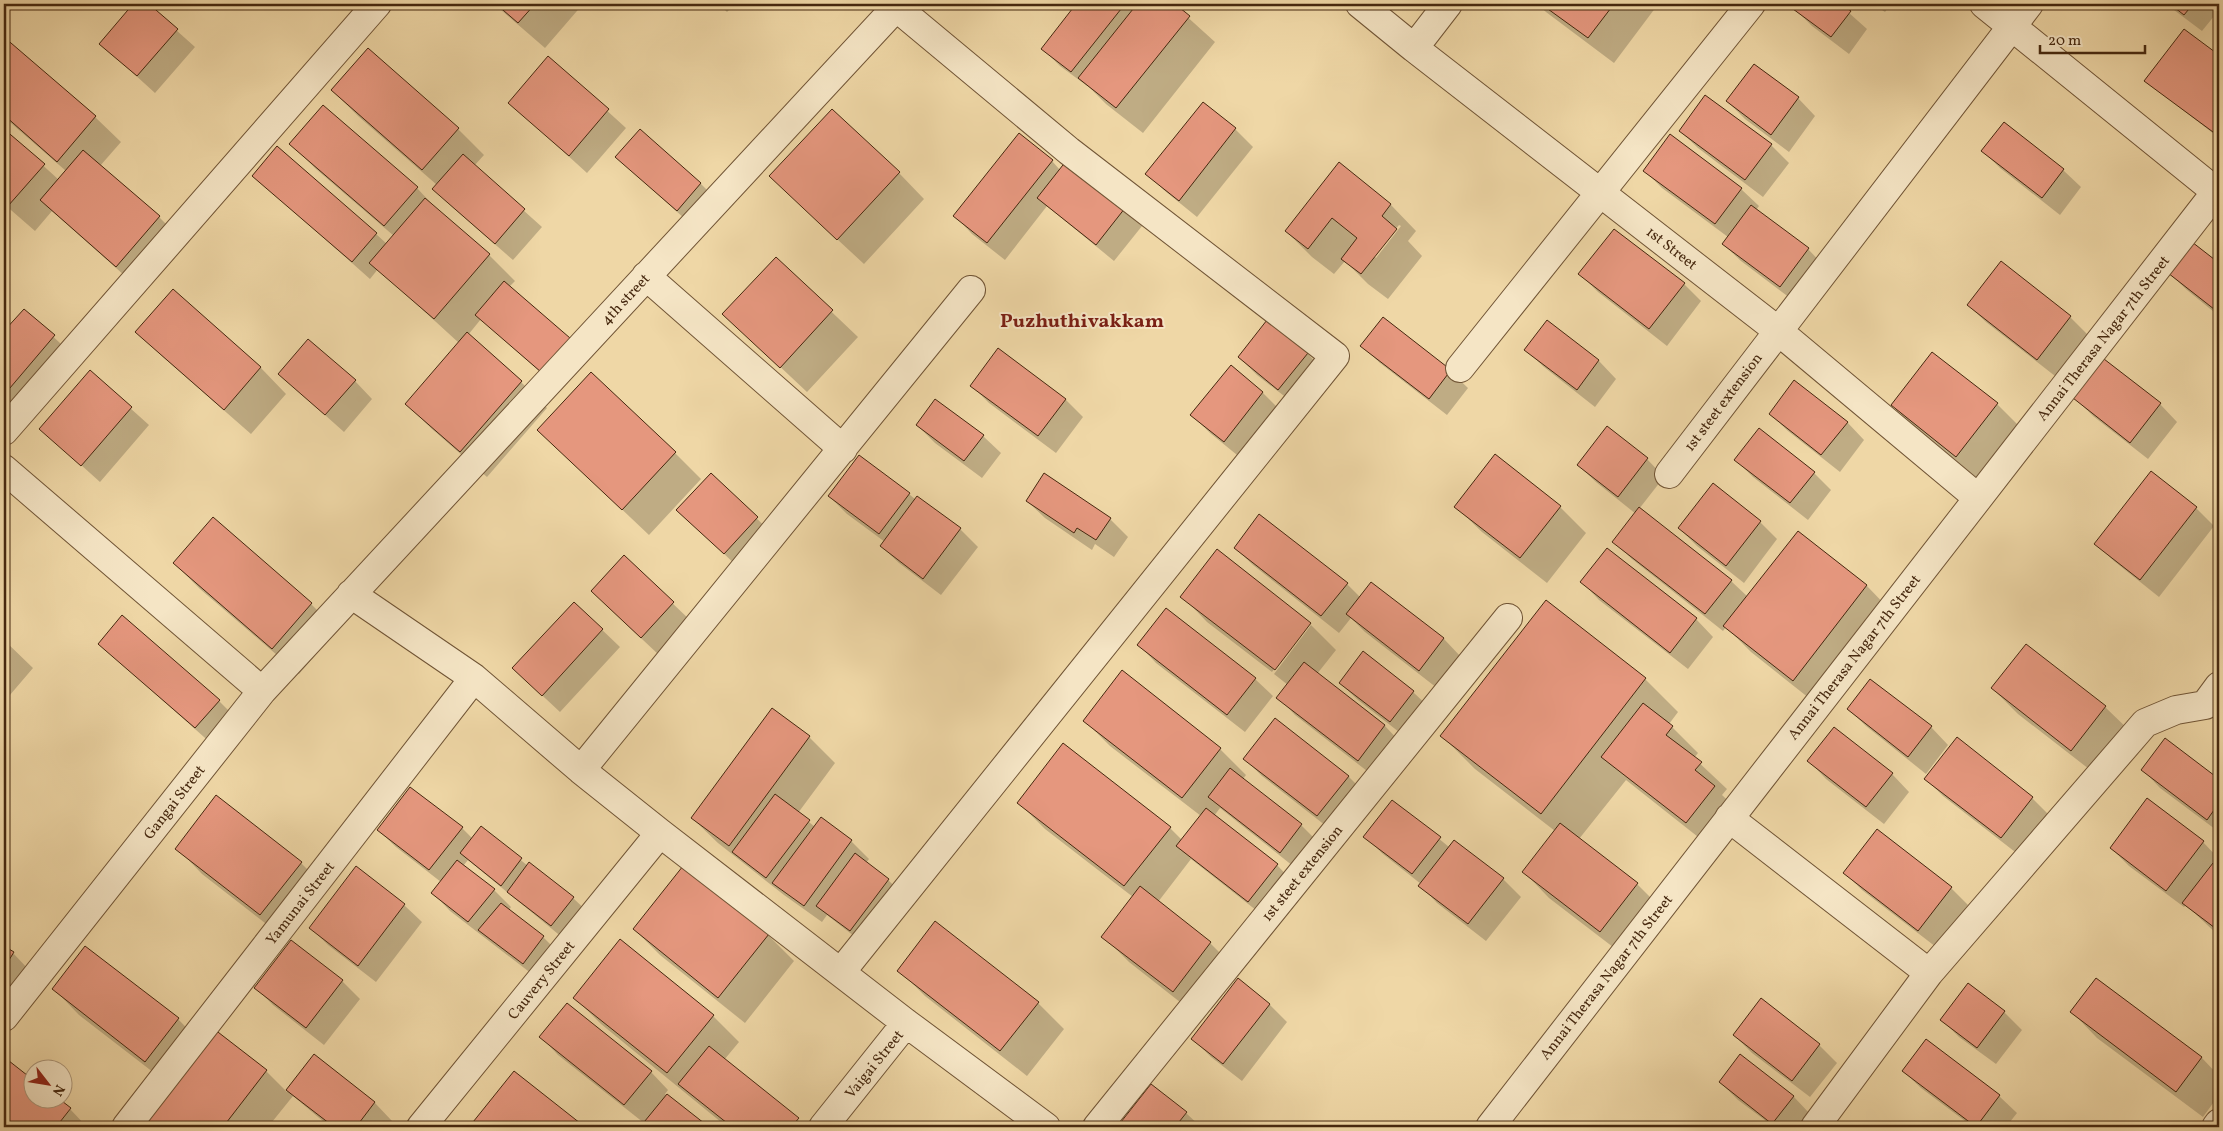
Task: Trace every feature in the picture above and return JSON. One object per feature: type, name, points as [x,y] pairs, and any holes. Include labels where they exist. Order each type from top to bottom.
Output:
[{"type":"street","points":[[4,431],[377,4]]},
{"type":"street","name":"1st Street","points":[[1360,4],[1777,330],[1978,498]]},
{"type":"street","points":[[1414,48],[1448,4]]},
{"type":"street","points":[[1460,368],[1750,4]]},
{"type":"street","points":[[1984,4],[2218,191]]},
{"type":"street","name":"1st steet extension","points":[[1669,474],[1777,330],[2029,4]]},
{"type":"street","points":[[841,972],[1335,356],[1069,151],[897,5]]},
{"type":"street","name":"4th street","points":[[351,594],[897,5]]},
{"type":"street","name":"Annai Therasa Nagar 7th Street","points":[[1490,1127],[2218,191]]},
{"type":"street","points":[[646,276],[843,449]]},
{"type":"street","points":[[581,770],[971,290]]},
{"type":"street","points":[[4,469],[262,691]]},
{"type":"street","points":[[351,594],[474,678],[581,770],[660,833],[906,1024],[1046,1127]]},
{"type":"street","name":"Gangai Street","points":[[4,1017],[262,691],[351,594]]},
{"type":"street","name":"1st steet extension","points":[[1097,1127],[1508,618]]},
{"type":"street","name":"Yamunai Street","points":[[126,1127],[474,678]]},
{"type":"street","points":[[1815,1127],[1929,973],[2145,723],[2176,710],[2205,705],[2219,686]]},
{"type":"street","points":[[1729,818],[1929,973]]},
{"type":"street","name":"Cauvery Street","points":[[421,1127],[660,833]]},
{"type":"street","name":"Vaigai Street","points":[[823,1127],[906,1024]]},
{"type":"street","points":[[2216,1127],[2219,1123]]},
{"type":"building","points":[[133,4],[149,4],[178,29],[137,76],[99,44]]},
{"type":"building","points":[[496,4],[535,4],[518,23]]},
{"type":"building","points":[[1076,4],[1125,4],[1071,72],[1041,49]]},
{"type":"building","points":[[1137,4],[1175,4],[1190,16],[1116,108],[1078,78]]},
{"type":"building","points":[[1541,4],[1614,4],[1588,38]]},
{"type":"building","points":[[1797,4],[1841,4],[1851,11],[1831,37],[1793,9]]},
{"type":"building","points":[[2170,4],[2193,4],[2184,15]]},
{"type":"building","points":[[2184,29],[2219,55],[2219,124],[2213,132],[2144,81]]},
{"type":"building","points":[[4,37],[96,116],[57,162],[4,115]]},
{"type":"building","points":[[368,48],[459,128],[422,170],[331,90]]},
{"type":"building","points":[[548,56],[609,109],[569,156],[508,103]]},
{"type":"building","points":[[1754,64],[1799,97],[1771,135],[1726,101]]},
{"type":"building","points":[[1705,95],[1772,144],[1745,180],[1679,131]]},
{"type":"building","points":[[1203,102],[1236,128],[1179,201],[1145,174]]},
{"type":"building","points":[[323,105],[418,187],[384,226],[289,144]]},
{"type":"building","points":[[832,109],[900,172],[837,240],[769,176]]},
{"type":"building","points":[[2004,122],[2064,169],[2042,198],[1981,151]]},
{"type":"building","points":[[4,129],[45,164],[8,206],[4,202]]},
{"type":"building","points":[[640,129],[701,183],[677,211],[615,157]]},
{"type":"building","points":[[1019,133],[1053,160],[987,243],[953,216]]},
{"type":"building","points":[[1670,134],[1742,188],[1715,224],[1643,171]]},
{"type":"building","points":[[277,146],[377,233],[352,262],[252,176]]},
{"type":"building","points":[[83,150],[160,216],[116,267],[40,200]]},
{"type":"building","points":[[463,154],[525,209],[495,244],[432,189]]},
{"type":"building","points":[[1070,156],[1129,203],[1096,245],[1037,198]]},
{"type":"building","points":[[1339,162],[1391,204],[1382,216],[1397,229],[1361,274],[1341,259],[1357,238],[1332,218],[1308,249],[1285,231]]},
{"type":"building","points":[[425,198],[490,254],[434,319],[369,263]]},
{"type":"building","points":[[1751,205],[1809,248],[1780,287],[1722,244]]},
{"type":"building","points":[[1614,229],[1685,283],[1649,329],[1578,274]]},
{"type":"building","points":[[2192,242],[2219,263],[2219,313],[2168,273]]},
{"type":"building","points":[[776,257],[833,310],[780,368],[722,314]]},
{"type":"building","points":[[2001,261],[2071,316],[2037,360],[1967,305]]},
{"type":"building","points":[[504,281],[570,338],[541,372],[475,315]]},
{"type":"building","points":[[173,289],[261,367],[224,410],[135,332]]},
{"type":"building","points":[[24,309],[55,335],[4,395],[4,331]]},
{"type":"building","points":[[1383,317],[1451,370],[1429,399],[1360,346]]},
{"type":"building","points":[[1267,320],[1308,353],[1278,390],[1238,357]]},
{"type":"building","points":[[1547,320],[1599,360],[1577,390],[1524,350]]},
{"type":"building","points":[[467,332],[522,381],[460,452],[405,404]]},
{"type":"building","points":[[308,339],[356,380],[325,415],[278,374]]},
{"type":"building","points":[[998,348],[1066,399],[1038,436],[970,386]]},
{"type":"building","points":[[1932,352],[1998,403],[1956,457],[1891,405]]},
{"type":"building","points":[[2104,359],[2161,403],[2130,443],[2073,398]]},
{"type":"building","points":[[1231,365],[1263,392],[1224,442],[1190,415]]},
{"type":"building","points":[[90,370],[132,407],[81,466],[39,429]]},
{"type":"building","points":[[591,372],[676,452],[622,510],[537,430]]},
{"type":"building","points":[[1794,380],[1848,422],[1821,455],[1769,414]]},
{"type":"building","points":[[935,399],[984,435],[964,461],[916,425]]},
{"type":"building","points":[[1607,426],[1648,458],[1618,497],[1577,465]]},
{"type":"building","points":[[1759,428],[1815,472],[1790,503],[1734,460]]},
{"type":"building","points":[[1495,454],[1561,506],[1520,558],[1454,507]]},
{"type":"building","points":[[859,455],[910,493],[879,534],[828,496]]},
{"type":"building","points":[[2151,471],[2197,507],[2140,580],[2094,544]]},
{"type":"building","points":[[711,473],[758,517],[724,554],[676,510]]},
{"type":"building","points":[[1044,473],[1111,518],[1096,540],[1077,528],[1074,533],[1026,501]]},
{"type":"building","points":[[1713,483],[1761,521],[1726,566],[1678,528]]},
{"type":"building","points":[[917,496],[961,528],[923,579],[880,546]]},
{"type":"building","points":[[1639,507],[1732,580],[1705,614],[1612,542]]},
{"type":"building","points":[[1259,514],[1348,583],[1321,616],[1234,548]]},
{"type":"building","points":[[213,517],[312,603],[272,649],[173,563]]},
{"type":"building","points":[[1798,531],[1867,585],[1793,681],[1723,626]]},
{"type":"building","points":[[1607,548],[1697,618],[1670,653],[1580,582]]},
{"type":"building","points":[[1217,549],[1311,623],[1275,670],[1180,597]]},
{"type":"building","points":[[624,555],[674,602],[641,638],[591,591]]},
{"type":"building","points":[[1371,582],[1444,638],[1419,671],[1346,614]]},
{"type":"building","points":[[1546,600],[1646,678],[1541,814],[1440,736]]},
{"type":"building","points":[[574,602],[603,629],[542,696],[512,668]]},
{"type":"building","points":[[1166,608],[1256,678],[1227,715],[1137,645]]},
{"type":"building","points":[[122,615],[220,700],[195,728],[98,644]]},
{"type":"building","points":[[2026,644],[2106,706],[2071,751],[1991,688]]},
{"type":"building","points":[[1363,651],[1414,691],[1390,722],[1339,683]]},
{"type":"building","points":[[1304,662],[1385,725],[1358,761],[1276,698]]},
{"type":"building","points":[[1122,670],[1221,748],[1182,798],[1083,721]]},
{"type":"building","points":[[1870,679],[1932,726],[1908,757],[1847,709]]},
{"type":"building","points":[[1643,703],[1673,726],[1666,735],[1702,762],[1695,770],[1715,786],[1686,823],[1601,757]]},
{"type":"building","points":[[772,708],[810,736],[729,846],[691,818]]},
{"type":"building","points":[[1275,718],[1349,776],[1317,816],[1243,759]]},
{"type":"building","points":[[1834,727],[1893,773],[1866,807],[1807,761]]},
{"type":"building","points":[[1957,737],[2033,797],[2001,838],[1924,779]]},
{"type":"building","points":[[2165,738],[2219,779],[2219,803],[2207,820],[2141,770]]},
{"type":"building","points":[[1063,743],[1171,827],[1124,886],[1017,803]]},
{"type":"building","points":[[1230,768],[1302,824],[1280,853],[1208,797]]},
{"type":"building","points":[[410,787],[463,827],[429,870],[377,830]]},
{"type":"building","points":[[775,794],[810,820],[766,878],[732,852]]},
{"type":"building","points":[[216,795],[302,862],[260,915],[175,849]]},
{"type":"building","points":[[2147,798],[2204,841],[2166,891],[2110,848]]},
{"type":"building","points":[[1392,800],[1441,837],[1412,874],[1363,837]]},
{"type":"building","points":[[1206,808],[1278,864],[1248,902],[1176,846]]},
{"type":"building","points":[[821,817],[852,840],[804,906],[772,883]]},
{"type":"building","points":[[1560,823],[1638,883],[1600,932],[1522,872]]},
{"type":"building","points":[[481,826],[522,858],[501,886],[460,853]]},
{"type":"building","points":[[1877,829],[1952,887],[1918,931],[1843,873]]},
{"type":"building","points":[[1454,840],[1504,878],[1468,924],[1418,886]]},
{"type":"building","points":[[855,853],[889,879],[850,931],[816,906]]},
{"type":"building","points":[[457,860],[495,889],[468,922],[431,893]]},
{"type":"building","points":[[529,862],[574,897],[551,926],[507,892]]},
{"type":"building","points":[[2213,863],[2219,867],[2219,931],[2182,903]]},
{"type":"building","points":[[356,866],[405,904],[358,966],[309,928]]},
{"type":"building","points":[[683,866],[769,934],[718,998],[633,929]]},
{"type":"building","points":[[1140,886],[1211,942],[1173,992],[1101,937]]},
{"type":"building","points":[[501,903],[544,936],[523,964],[478,930]]},
{"type":"building","points":[[935,921],[1039,1002],[1000,1051],[897,971]]},
{"type":"building","points":[[620,939],[714,1015],[667,1073],[573,998]]},
{"type":"building","points":[[291,940],[343,980],[306,1028],[254,988]]},
{"type":"building","points":[[4,946],[14,952],[4,968]]},
{"type":"building","points":[[85,946],[179,1018],[145,1062],[52,989]]},
{"type":"building","points":[[1238,978],[1270,1004],[1223,1064],[1191,1039]]},
{"type":"building","points":[[2096,978],[2202,1057],[2176,1092],[2070,1012]]},
{"type":"building","points":[[1968,983],[2005,1011],[1977,1048],[1940,1020]]},
{"type":"building","points":[[1761,998],[1820,1044],[1792,1081],[1733,1035]]},
{"type":"building","points":[[567,1003],[652,1071],[624,1105],[539,1037]]},
{"type":"building","points":[[214,1029],[267,1070],[223,1127],[156,1127],[145,1119]]},
{"type":"building","points":[[1926,1039],[2000,1095],[1976,1127],[1902,1071]]},
{"type":"building","points":[[709,1046],[799,1118],[791,1127],[732,1127],[678,1084]]},
{"type":"building","points":[[314,1054],[375,1102],[356,1127],[334,1127],[286,1090]]},
{"type":"building","points":[[1740,1054],[1794,1096],[1772,1124],[1719,1082]]},
{"type":"building","points":[[4,1057],[22,1071],[22,1108],[71,1108],[56,1127],[13,1127],[4,1120]]},
{"type":"building","points":[[514,1071],[585,1127],[469,1127]]},
{"type":"building","points":[[1151,1084],[1187,1112],[1175,1127],[1117,1127]]},
{"type":"building","points":[[667,1094],[709,1127],[640,1127]]},
{"type":"district","name":"Puzhuthivakkam","points":[[1082,320]]}]
